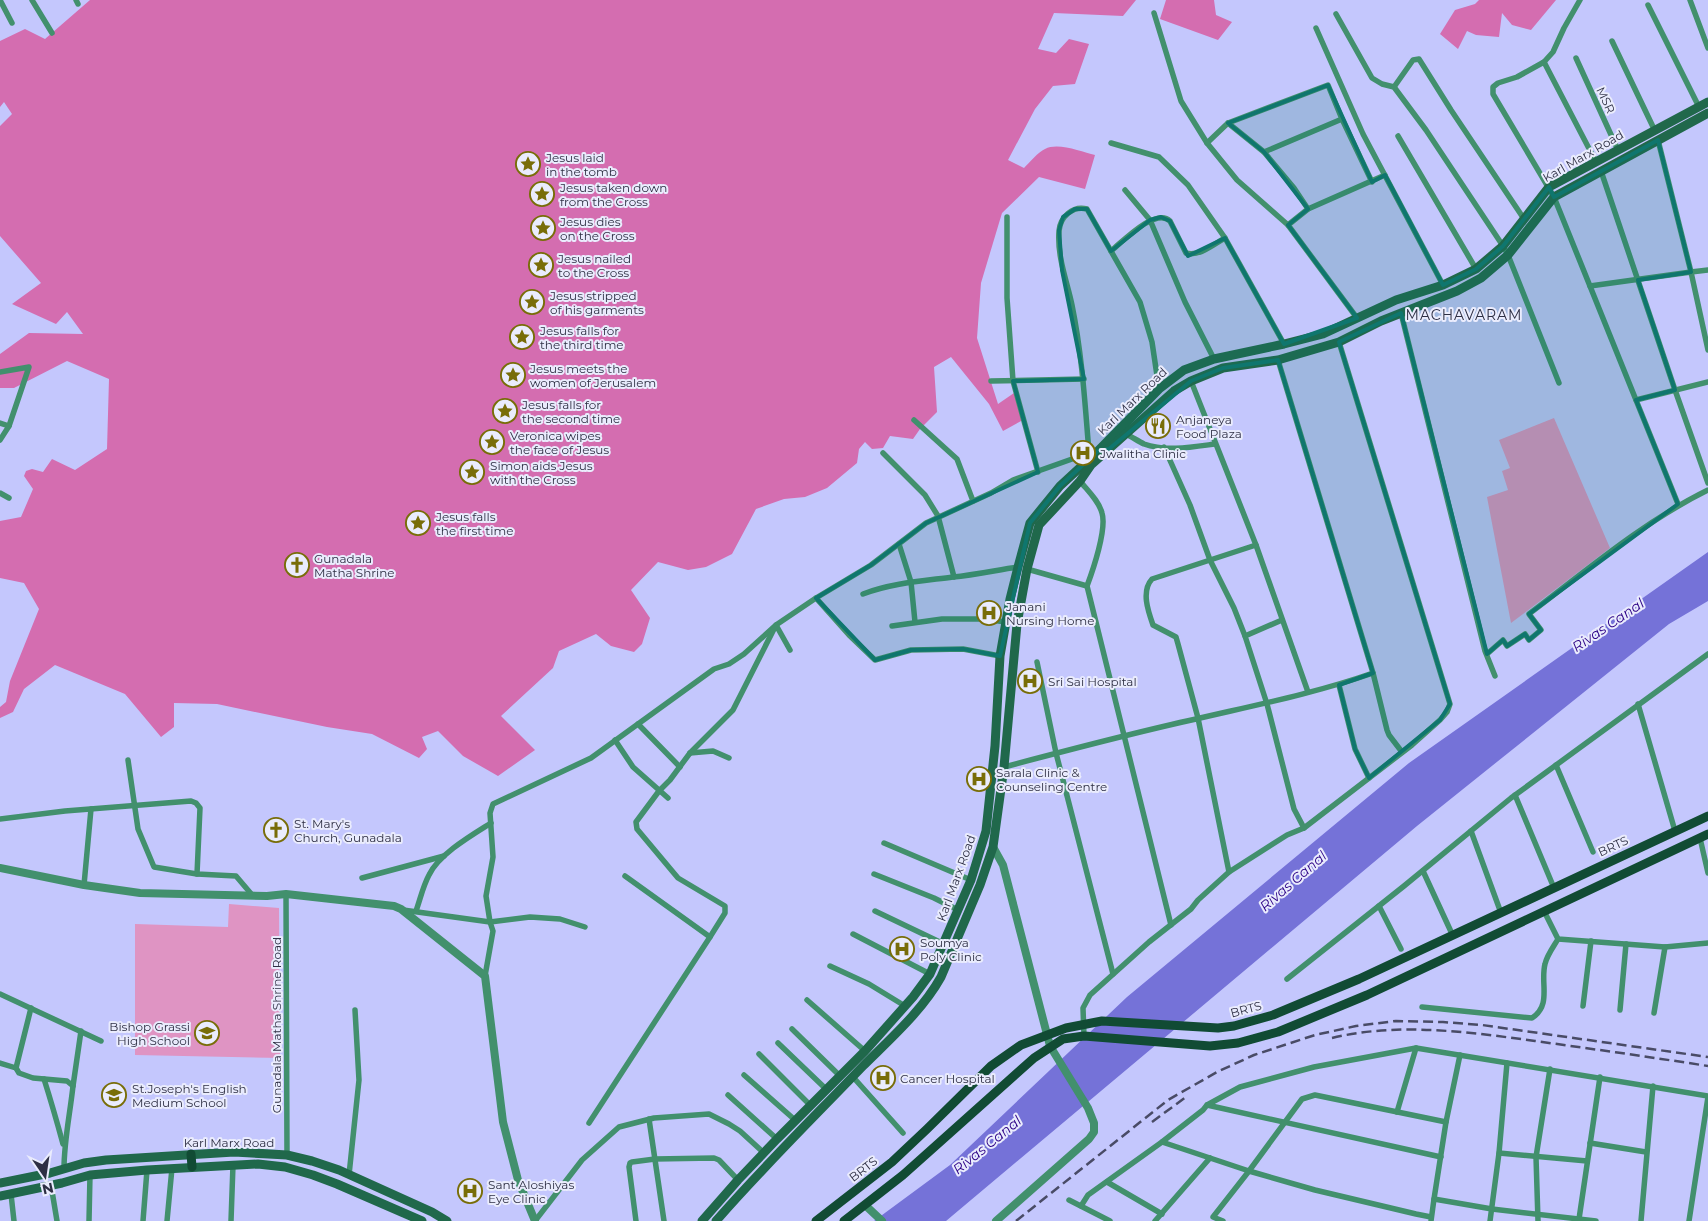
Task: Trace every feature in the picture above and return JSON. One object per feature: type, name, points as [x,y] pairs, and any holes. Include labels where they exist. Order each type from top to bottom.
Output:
[{"type":"main road","name":"Karl Marx Road","points":[[716,1221],[745,1188],[906,1022],[935,988],[980,885],[993,847],[1004,767],[1022,568],[1030,523],[1060,486],[1159,389],[1184,370],[1214,359],[1323,334],[1396,300],[1443,285],[1476,269],[1503,246],[1549,187],[1708,102]]},
{"type":"main road","name":"Karl Marx Road","points":[[702,1221],[795,1120],[864,1051],[922,987],[930,974],[971,880],[986,831],[995,746],[1000,656],[1006,622],[1022,568],[1039,525],[1080,481],[1091,465],[1174,391],[1191,381],[1224,368],[1278,360],[1339,342],[1381,321],[1457,291],[1482,278],[1508,255],[1554,197],[1708,113]]},
{"type":"main road","name":"BRTS","points":[[816,1221],[892,1162],[998,1060],[1021,1045],[1066,1028],[1102,1021],[1202,1028],[1234,1026],[1285,1010],[1453,936],[1708,816]]},
{"type":"main road","points":[[844,1221],[909,1170],[1027,1064],[1050,1046],[1070,1037],[1084,1036],[1210,1046],[1238,1043],[1278,1032],[1367,995],[1704,836]]},
{"type":"main road","name":"Karl Marx Road","points":[[0,1183],[84,1163],[106,1160],[234,1152],[287,1155],[312,1161],[349,1175],[432,1212],[447,1221]]},
{"type":"main road","points":[[191,1154],[192,1167]]},
{"type":"main road","name":"Karl Marx Road","points":[[0,1196],[90,1175],[172,1168],[258,1164],[285,1167],[313,1175],[422,1221]]},
{"type":"street","points":[[0,0],[12,23]]},
{"type":"street","points":[[32,0],[52,33]]},
{"type":"street","points":[[1580,0],[1553,52],[1544,62],[1517,77],[1498,83],[1493,87],[1493,94],[1554,197],[1678,504]]},
{"type":"street","points":[[1690,0],[1708,48]]},
{"type":"street","points":[[1648,4],[1699,107]]},
{"type":"street","points":[[1154,13],[1181,102],[1207,143],[1237,180],[1288,225],[1357,318]]},
{"type":"street","points":[[1336,14],[1372,78],[1382,84],[1394,87],[1426,130],[1503,246],[1559,383]]},
{"type":"street","points":[[1316,28],[1363,134],[1443,285]]},
{"type":"street","points":[[1612,41],[1655,131]]},
{"type":"street","name":"MSR","points":[[1576,58],[1618,150]]},
{"type":"street","points":[[1394,87],[1414,60],[1420,59],[1451,110],[1524,219]]},
{"type":"street","points":[[1544,62],[1596,162]]},
{"type":"street","points":[[1207,143],[1228,123],[1328,85],[1372,182]]},
{"type":"street","points":[[1264,152],[1342,118]]},
{"type":"street","points":[[1228,123],[1264,152],[1294,188],[1308,209]]},
{"type":"street","points":[[1398,136],[1476,269]]},
{"type":"street","points":[[1658,140],[1691,272],[1708,350]]},
{"type":"street","points":[[1111,143],[1159,157],[1188,185],[1225,238],[1284,344]]},
{"type":"street","points":[[1601,171],[1674,390],[1708,483]]},
{"type":"street","points":[[1288,225],[1308,209],[1385,176]]},
{"type":"street","points":[[1125,190],[1150,220],[1185,302],[1214,359]]},
{"type":"street","points":[[1093,452],[1072,305],[1061,263],[1059,230],[1063,217],[1074,209],[1081,207],[1087,209],[1140,302],[1152,342],[1159,389]]},
{"type":"street","points":[[1007,217],[1007,298],[1013,381],[1038,472]]},
{"type":"street","points":[[1111,251],[1150,220],[1161,217],[1170,221],[1186,253],[1192,255],[1225,238]]},
{"type":"street","points":[[1590,286],[1708,270]]},
{"type":"street","points":[[1401,313],[1486,654],[1495,676]]},
{"type":"street","points":[[1084,1036],[1083,1008],[1090,995],[1113,974],[1149,942],[1191,909],[1228,872],[1287,835],[1304,828],[1370,778],[1448,712],[1450,704],[1339,342]]},
{"type":"street","points":[[1278,360],[1373,673],[1387,730],[1402,752]]},
{"type":"street","points":[[0,372],[29,368],[9,426],[0,440]]},
{"type":"street","points":[[991,381],[1084,379]]},
{"type":"street","points":[[1191,381],[1256,546],[1308,692]]},
{"type":"street","points":[[1636,400],[1708,382]]},
{"type":"street","points":[[914,420],[957,459],[972,501]]},
{"type":"street","points":[[0,423],[9,426]]},
{"type":"street","points":[[1126,434],[1144,444],[1164,447],[1180,448],[1215,444]]},
{"type":"street","points":[[1164,447],[1190,505],[1210,560],[1234,608],[1245,636],[1268,704],[1294,809],[1304,828]]},
{"type":"street","points":[[764,1153],[735,1127],[709,1114],[649,1119],[619,1127],[582,1160],[535,1221],[518,1180],[503,1122],[485,976],[493,931],[486,896],[493,857],[490,814],[493,804],[590,758],[714,669],[729,664],[744,654],[776,625],[871,565],[938,516],[1013,480],[1093,452],[1109,449]]},
{"type":"street","points":[[883,453],[925,496],[938,516],[954,577]]},
{"type":"street","points":[[1080,481],[1103,515],[1098,552],[1087,586],[1171,925]]},
{"type":"street","points":[[1486,654],[1503,640],[1507,646],[1525,634],[1529,640],[1541,630],[1529,614],[1678,504],[1708,490]]},
{"type":"street","points":[[0,493],[8,498]]},
{"type":"street","points":[[899,544],[910,582],[915,622]]},
{"type":"street","points":[[1228,872],[1198,718],[1176,637],[1153,625],[1145,591],[1147,584],[1152,579],[1256,546]]},
{"type":"street","points":[[863,594],[910,582],[1022,568],[1087,586]]},
{"type":"street","points":[[816,598],[849,635],[875,660],[911,650],[963,649],[1000,656]]},
{"type":"street","points":[[892,626],[942,618],[1006,622]]},
{"type":"street","points":[[1245,636],[1282,620]]},
{"type":"street","points":[[776,625],[790,650]]},
{"type":"street","points":[[589,1123],[725,913],[725,906],[678,878],[637,829],[636,822],[690,753],[733,710],[776,625]]},
{"type":"street","points":[[1287,979],[1515,795],[1708,654]]},
{"type":"street","points":[[1037,662],[1056,753],[1113,974]]},
{"type":"street","points":[[1004,767],[1198,718],[1268,704],[1339,685],[1373,673]]},
{"type":"street","points":[[1339,685],[1355,749],[1370,778]]},
{"type":"street","points":[[1638,704],[1675,831]]},
{"type":"street","points":[[638,724],[680,767]]},
{"type":"street","points":[[615,740],[633,768],[668,798]]},
{"type":"street","points":[[690,753],[713,751],[729,758]]},
{"type":"street","points":[[128,760],[138,829],[154,867],[197,874],[236,876],[253,896]]},
{"type":"street","points":[[1556,765],[1593,852]]},
{"type":"street","points":[[1515,795],[1554,888]]},
{"type":"street","points":[[0,819],[174,801],[191,801],[200,808],[197,874]]},
{"type":"street","points":[[84,885],[91,809]]},
{"type":"street","points":[[416,911],[428,875],[446,855],[491,823]]},
{"type":"street","points":[[1471,831],[1501,913]]},
{"type":"street","points":[[1704,836],[1708,873]]},
{"type":"street","points":[[884,843],[971,880]]},
{"type":"street","points":[[993,847],[1003,865],[1050,1046],[1088,1108],[1094,1123],[1094,1132],[1089,1139],[996,1221]]},
{"type":"street","points":[[362,878],[446,855]]},
{"type":"street","points":[[0,868],[84,885],[140,893],[253,896],[286,894],[394,906],[401,909],[485,976]]},
{"type":"street","points":[[1423,871],[1453,936]]},
{"type":"street","points":[[874,874],[934,898],[958,910]]},
{"type":"street","points":[[625,876],[710,937]]},
{"type":"street","name":"Gunadala Matha Shrine Road","points":[[286,894],[287,1155]]},
{"type":"street","points":[[1379,906],[1401,949]]},
{"type":"street","points":[[401,909],[490,922],[530,917],[560,919],[585,927]]},
{"type":"street","points":[[875,911],[944,944]]},
{"type":"street","points":[[1544,911],[1558,939]]},
{"type":"street","points":[[853,934],[930,974]]},
{"type":"street","points":[[1558,939],[1666,947],[1708,942]]},
{"type":"street","points":[[1422,1007],[1532,1018],[1539,1014],[1543,1005],[1545,964],[1558,939]]},
{"type":"street","points":[[1583,1006],[1591,941]]},
{"type":"street","points":[[1620,1010],[1626,944]]},
{"type":"street","points":[[1654,1013],[1666,947]]},
{"type":"street","points":[[830,966],[870,984],[905,1006]]},
{"type":"street","points":[[0,994],[101,1041]]},
{"type":"street","points":[[807,1000],[864,1051]]},
{"type":"street","points":[[16,1068],[31,1008]]},
{"type":"street","points":[[349,1175],[359,1080],[355,1010]]},
{"type":"street","points":[[792,1029],[840,1076]]},
{"type":"street","points":[[64,1169],[64,1146],[70,1117],[81,1031]]},
{"type":"street","points":[[778,1042],[826,1089]]},
{"type":"street","points":[[1397,1112],[1416,1048]]},
{"type":"street","points":[[1081,1206],[1088,1195],[1162,1142],[1206,1105],[1240,1086],[1314,1067],[1416,1048],[1600,1077],[1708,1097],[1689,1221]]},
{"type":"street","points":[[759,1054],[810,1105]]},
{"type":"street","points":[[1162,1142],[1249,1171],[1315,1190],[1431,1219],[1446,1122],[1460,1055]]},
{"type":"street","points":[[0,1062],[16,1068],[19,1073],[33,1078],[67,1082],[73,1086]]},
{"type":"street","points":[[1490,1221],[1499,1154],[1507,1063]]},
{"type":"street","points":[[1538,1218],[1536,1157],[1550,1069]]},
{"type":"street","points":[[744,1075],[795,1120]]},
{"type":"street","points":[[853,1077],[903,1133]]},
{"type":"street","points":[[1583,1220],[1587,1161],[1600,1077]]},
{"type":"street","points":[[44,1079],[54,1107],[54,1114],[64,1146]]},
{"type":"street","points":[[1641,1221],[1653,1086]]},
{"type":"street","points":[[728,1095],[777,1139]]},
{"type":"street","points":[[1223,1221],[1212,1219],[1302,1099],[1315,1095],[1446,1122]]},
{"type":"street","points":[[1206,1105],[1441,1157]]},
{"type":"street","points":[[649,1119],[664,1221]]},
{"type":"street","points":[[1590,1143],[1646,1152]]},
{"type":"street","points":[[1499,1154],[1587,1161]]},
{"type":"street","points":[[636,1221],[629,1167],[632,1162],[655,1159],[714,1158],[719,1160],[738,1180]]},
{"type":"street","points":[[1155,1221],[1210,1158]]},
{"type":"street","points":[[231,1221],[233,1165]]},
{"type":"street","points":[[168,1221],[172,1168]]},
{"type":"street","points":[[143,1221],[147,1170]]},
{"type":"street","points":[[89,1221],[90,1175]]},
{"type":"street","points":[[1107,1182],[1162,1214]]},
{"type":"street","points":[[51,1185],[56,1221]]},
{"type":"street","points":[[11,1194],[14,1221]]},
{"type":"street","points":[[1434,1199],[1538,1218],[1596,1221]]},
{"type":"street","points":[[1069,1200],[1110,1221]]},
{"type":"street","points":[[865,1205],[879,1219]]},
{"type":"highlighted area","points":[[1328,85],[1372,182],[1385,175],[1443,285],[1476,269],[1503,246],[1549,187],[1554,197],[1658,140],[1691,272],[1638,280],[1675,390],[1636,400],[1678,504],[1529,614],[1541,630],[1529,640],[1525,634],[1507,646],[1503,640],[1487,654],[1401,313],[1339,342],[1450,704],[1440,720],[1369,778],[1355,749],[1339,685],[1373,673],[1278,360],[1223,368],[1191,381],[1109,449],[1098,451],[1060,486],[1030,523],[1000,656],[963,649],[911,650],[875,660],[816,598],[871,565],[926,523],[1038,472],[1013,381],[1084,379],[1062,270],[1059,230],[1063,217],[1075,209],[1087,209],[1111,251],[1150,220],[1161,217],[1170,221],[1188,256],[1225,238],[1284,344],[1357,318],[1288,225],[1308,209],[1264,152],[1228,123]]},
{"type":"shaded area","points":[[90,0],[1136,0],[1123,16],[1054,13],[1038,49],[1056,53],[1069,39],[1089,44],[1075,84],[1053,86],[1035,109],[1008,160],[1024,168],[1042,150],[1050,147],[1070,148],[1095,155],[1085,189],[1039,177],[1002,213],[981,283],[977,338],[998,404],[1014,393],[1023,420],[1003,431],[989,404],[951,357],[934,367],[937,412],[913,439],[890,436],[883,448],[872,449],[865,442],[859,449],[857,463],[827,488],[805,497],[784,499],[756,509],[732,554],[706,567],[688,570],[658,562],[631,590],[650,618],[642,644],[634,652],[611,646],[596,634],[559,651],[553,668],[501,716],[535,750],[498,776],[463,756],[438,731],[422,737],[427,749],[419,758],[372,734],[327,727],[217,704],[174,703],[174,727],[161,737],[125,694],[55,665],[24,689],[13,712],[0,718],[0,707],[6,702],[10,681],[39,609],[24,583],[0,578],[0,521],[21,517],[33,489],[24,476],[26,471],[32,469],[43,472],[52,459],[75,470],[107,449],[109,379],[67,361],[14,388],[0,388],[0,354],[29,333],[83,334],[67,312],[56,324],[12,304],[41,283],[0,236],[0,126],[12,114],[4,102],[0,107],[0,41],[25,29],[45,39]]},
{"type":"shaded area","points":[[1166,0],[1214,0],[1216,15],[1232,22],[1218,40],[1160,19]]},
{"type":"shaded area","points":[[1479,0],[1556,0],[1531,30],[1512,25],[1502,13],[1499,37],[1476,35],[1467,31],[1458,49],[1440,34],[1455,10],[1475,4]]},
{"type":"shaded area","points":[[1554,418],[1610,548],[1511,623],[1487,497],[1508,490],[1502,471],[1510,468],[1499,440]]},
{"type":"shaded area","name":"Bishop Grassi High School","points":[[229,904],[279,908],[280,1058],[135,1055],[135,924],[228,927]]},
{"type":"water","name":"Rivas Canal","points":[[1708,552],[1708,601],[1669,624],[1417,826],[946,1221],[874,1221],[950,1165],[1127,997],[1409,763]]},
{"type":"railway","points":[[1016,1221],[1168,1100],[1217,1072],[1254,1055],[1315,1035],[1356,1026],[1396,1021],[1443,1022],[1482,1025],[1708,1057]]},
{"type":"railway","points":[[1332,1038],[1382,1030],[1434,1030],[1485,1034],[1708,1066]]},
{"type":"railway","points":[[1152,1122],[1186,1097]]},
{"type":"place","name":"Jesus laid in the tomb","points":[[528,164]]},
{"type":"place","name":"Jesus taken down from the Cross","points":[[542,194]]},
{"type":"place","name":"Jesus dies on the Cross","points":[[543,228]]},
{"type":"place","name":"Jesus nailed to the Cross","points":[[541,265]]},
{"type":"place","name":"Jesus stripped of his garments","points":[[532,302]]},
{"type":"place","name":"Jesus falls for the third time","points":[[522,337]]},
{"type":"place","name":"Jesus meets the women of Jerusalem","points":[[513,375]]},
{"type":"place","name":"Jesus falls for the second time","points":[[505,411]]},
{"type":"place","name":"Anjaneya Food Plaza","points":[[1158,426]]},
{"type":"place","name":"Veronica wipes the face of Jesus","points":[[492,442]]},
{"type":"place","name":"Jwalitha Clinic","points":[[1083,453]]},
{"type":"place","name":"Simon aids Jesus with the Cross","points":[[472,472]]},
{"type":"place","name":"Jesus falls the first time","points":[[418,523]]},
{"type":"place","name":"Gunadala Matha Shrine","points":[[297,565]]},
{"type":"place","name":"Janani Nursing Home","points":[[989,613]]},
{"type":"place","name":"Sri Sai Hospital","points":[[1030,681]]},
{"type":"place","name":"Sarala Clinic & Counseling Centre","points":[[979,779]]},
{"type":"place","name":"St. Mary's Church, Gunadala","points":[[276,830]]},
{"type":"place","name":"Soumya Poly Clinic","points":[[902,949]]},
{"type":"place","name":"Bishop Grassi High School","points":[[207,1033]]},
{"type":"place","name":"Cancer Hospital","points":[[883,1078]]},
{"type":"place","name":"St.Joseph's English Medium School","points":[[114,1095]]},
{"type":"place","name":"Sant Aloshiyas Eye Clinic","points":[[470,1191]]},
{"type":"district","name":"MACHAVARAM","points":[[1464,315]]}]
